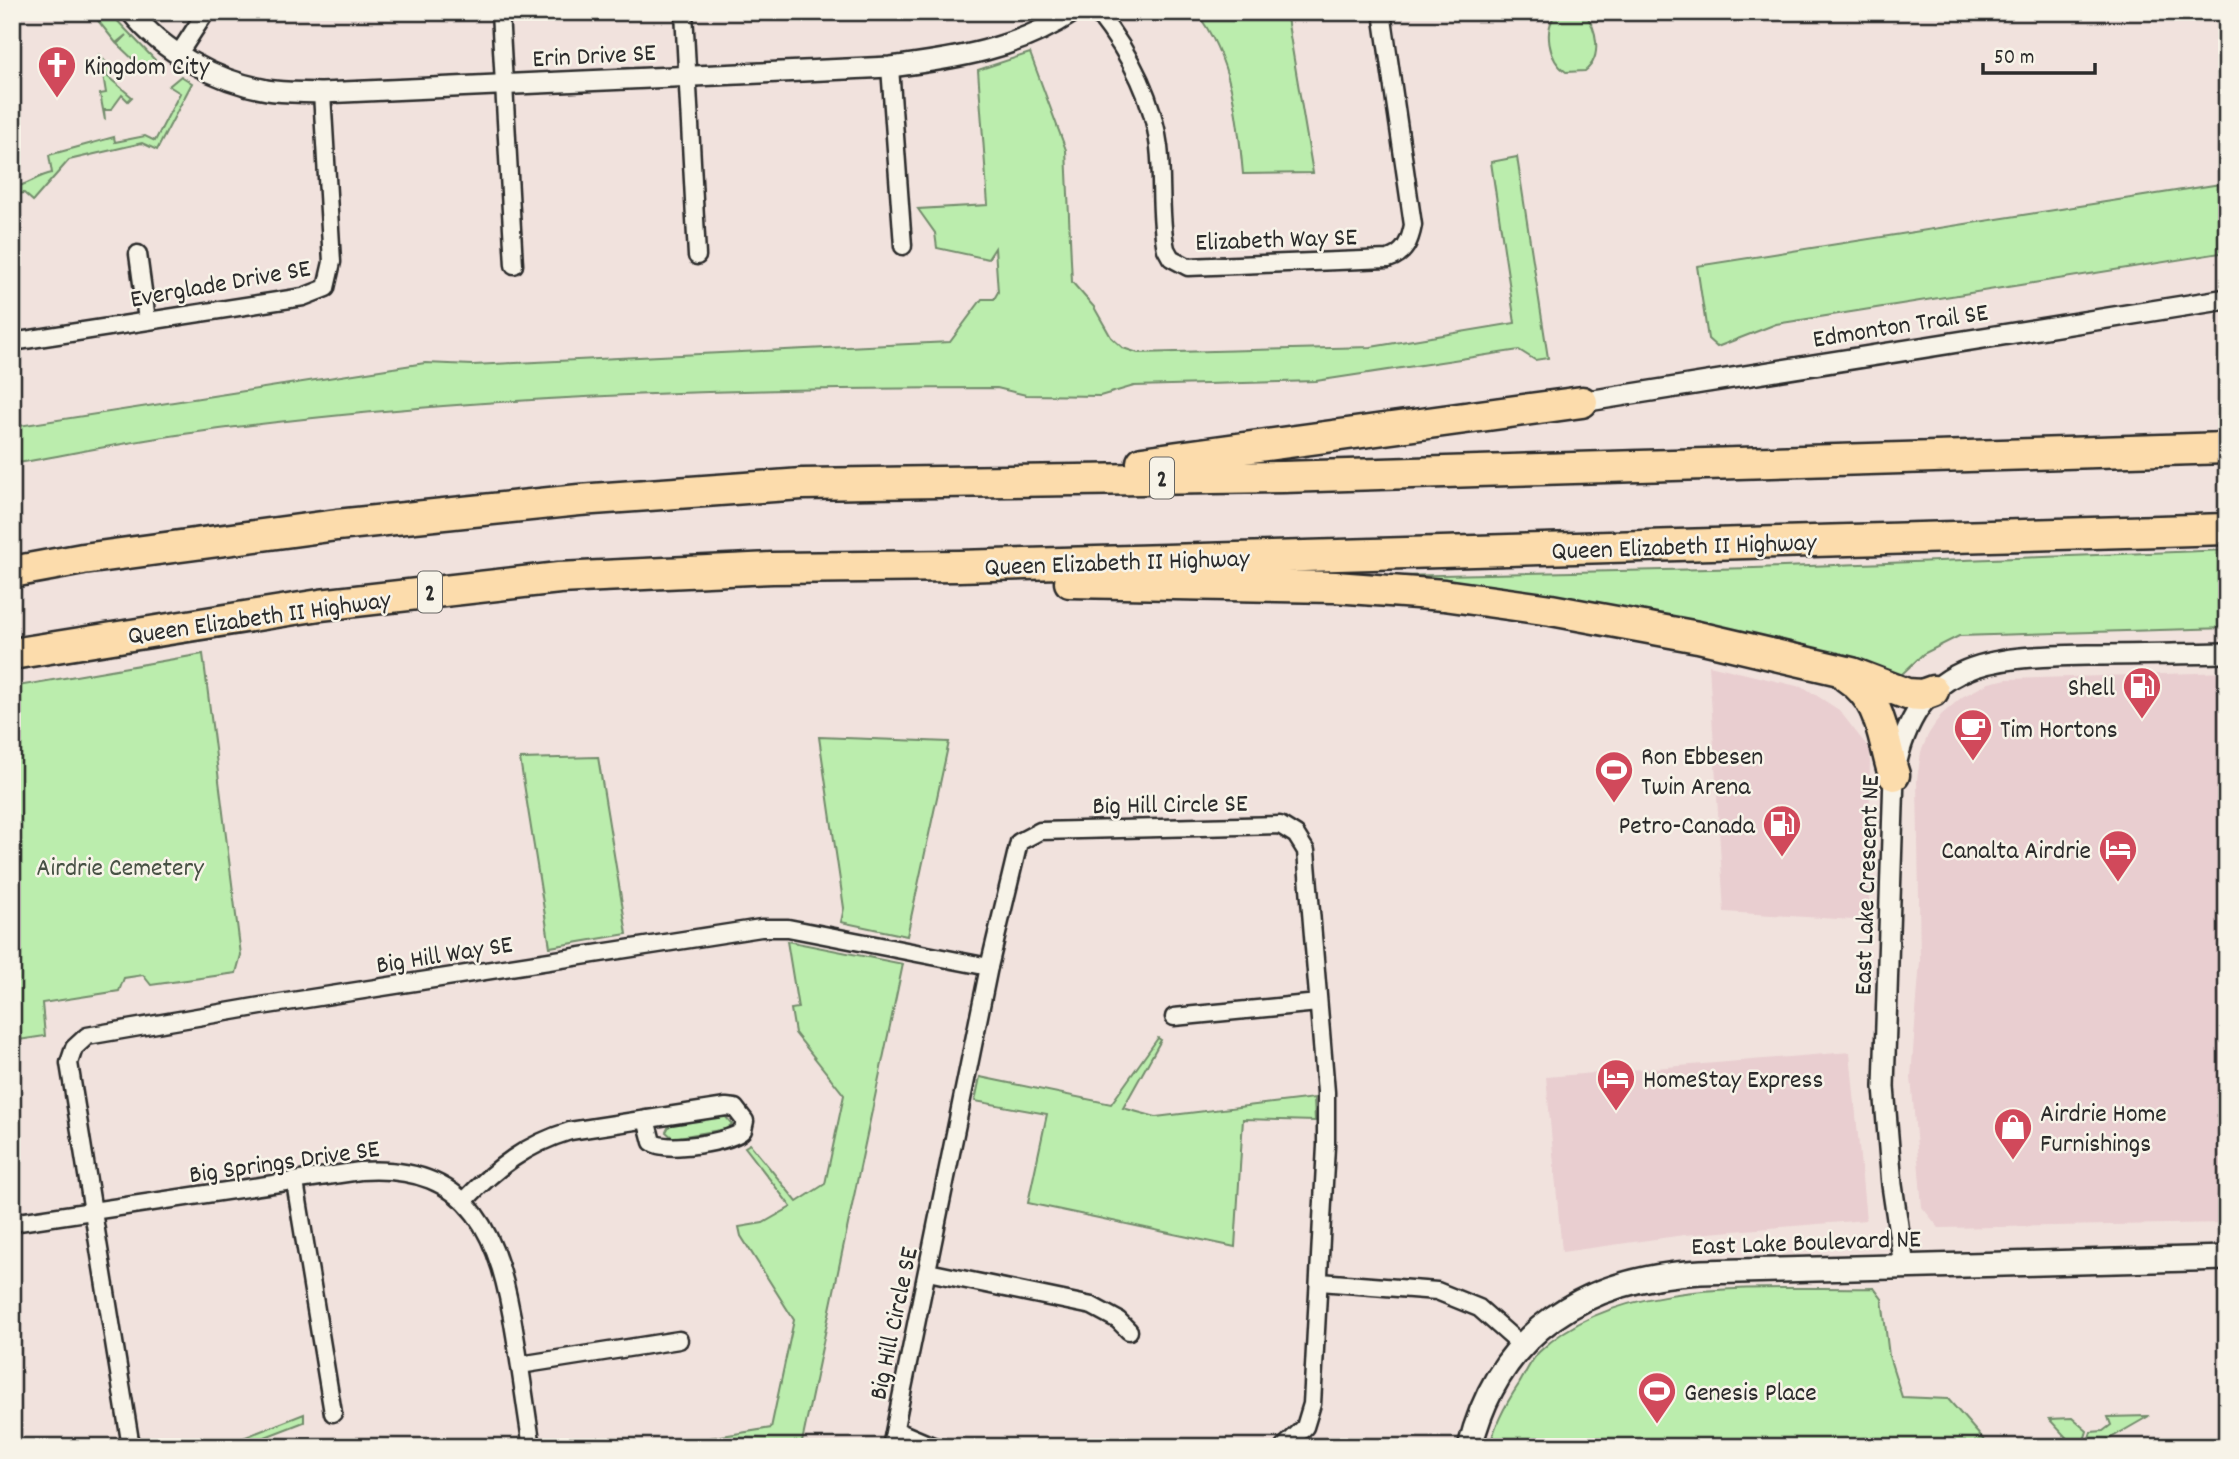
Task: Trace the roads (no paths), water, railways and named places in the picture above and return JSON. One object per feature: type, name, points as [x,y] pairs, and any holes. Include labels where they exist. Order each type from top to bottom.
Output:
[{"type":"highway","points":[[1016,479],[1582,402]]},
{"type":"highway","name":"2","points":[[12,572],[83,558],[246,536],[565,502],[802,484],[1283,477],[2227,448]]},
{"type":"highway","name":"Queen Elizabeth II Highway","points":[[12,654],[320,605],[559,578],[772,568],[960,566],[2227,529]]},
{"type":"highway","points":[[960,566],[1052,582],[1335,587],[1444,595],[1620,622],[1811,662],[1907,694],[1922,695],[1933,691]]},
{"type":"highway","points":[[1811,662],[1845,675],[1867,693],[1879,715],[1894,775]]},
{"type":"main road","name":"East Lake Boulevard NE","points":[[1470,1447],[1482,1409],[1495,1383],[1522,1346],[1564,1310],[1594,1293],[1653,1276],[1904,1266],[2227,1258]]},
{"type":"street","name":"Erin Drive SE","points":[[131,12],[178,55],[224,78],[267,90],[322,93],[890,67],[950,60],[1003,46],[1073,12]]},
{"type":"street","points":[[178,55],[206,12]]},
{"type":"street","points":[[500,12],[514,265]]},
{"type":"street","points":[[684,12],[697,256]]},
{"type":"street","name":"Elizabeth Way SE","points":[[1097,12],[1117,37],[1142,85],[1159,146],[1166,249],[1171,258],[1188,267],[1388,258],[1397,256],[1405,248],[1413,225],[1382,12]]},
{"type":"street","points":[[890,67],[903,246]]},
{"type":"street","name":"Everglade Drive SE","points":[[12,342],[303,297],[326,288],[332,261],[322,93]]},
{"type":"street","points":[[138,254],[147,320]]},
{"type":"street","name":"Edmonton Trail SE","points":[[1582,402],[2227,299]]},
{"type":"street","name":"East Lake Crescent NE","points":[[1904,1266],[1892,1185],[1884,1087],[1894,775],[1906,731],[1933,691],[1966,669],[2011,658],[2227,653]]},
{"type":"street","name":"Big Hill Circle SE","points":[[891,1447],[989,967],[1019,842],[1032,833],[1280,825],[1296,835],[1306,851],[1326,1092],[1320,1282],[1312,1404],[1305,1427],[1284,1447]]},
{"type":"street","name":"Big Hill Way SE","points":[[131,1447],[69,1063],[74,1048],[87,1037],[261,1006],[761,928],[788,928],[989,967]]},
{"type":"street","points":[[1174,1017],[1318,1003]]},
{"type":"street","points":[[465,1200],[492,1173],[546,1138],[570,1130],[726,1107],[735,1108],[745,1121],[743,1129],[730,1138],[665,1149],[652,1142],[646,1119]]},
{"type":"street","name":"Big Springs Drive SE","points":[[12,1223],[389,1169],[440,1183],[465,1200],[483,1222],[502,1265],[532,1447]]},
{"type":"street","points":[[295,1182],[333,1413]]},
{"type":"street","points":[[928,1272],[1092,1306],[1118,1320],[1129,1331]]},
{"type":"street","points":[[1320,1282],[1437,1291],[1479,1308],[1522,1346]]},
{"type":"street","points":[[520,1365],[679,1340]]},
{"type":"street","name":"Big Hill Circle SE","points":[[895,1430],[935,1447]]},
{"type":"place","name":"Kingdom City","points":[[57,99]]},
{"type":"place","name":"Shell","points":[[2142,720]]},
{"type":"place","name":"Tim Hortons","points":[[1973,762]]},
{"type":"place","name":"Ron Ebbesen Twin Arena","points":[[1614,804]]},
{"type":"place","name":"Petro-Canada","points":[[1782,858]]},
{"type":"place","name":"Canalta Airdrie","points":[[2118,883]]},
{"type":"place","name":"HomeStay Express","points":[[1616,1112]]},
{"type":"place","name":"Airdrie Home Furnishings","points":[[2013,1161]]},
{"type":"place","name":"Genesis Place","points":[[1657,1425]]},
{"type":"park label","name":"Airdrie Cemetery","points":[[120,866]]}]
